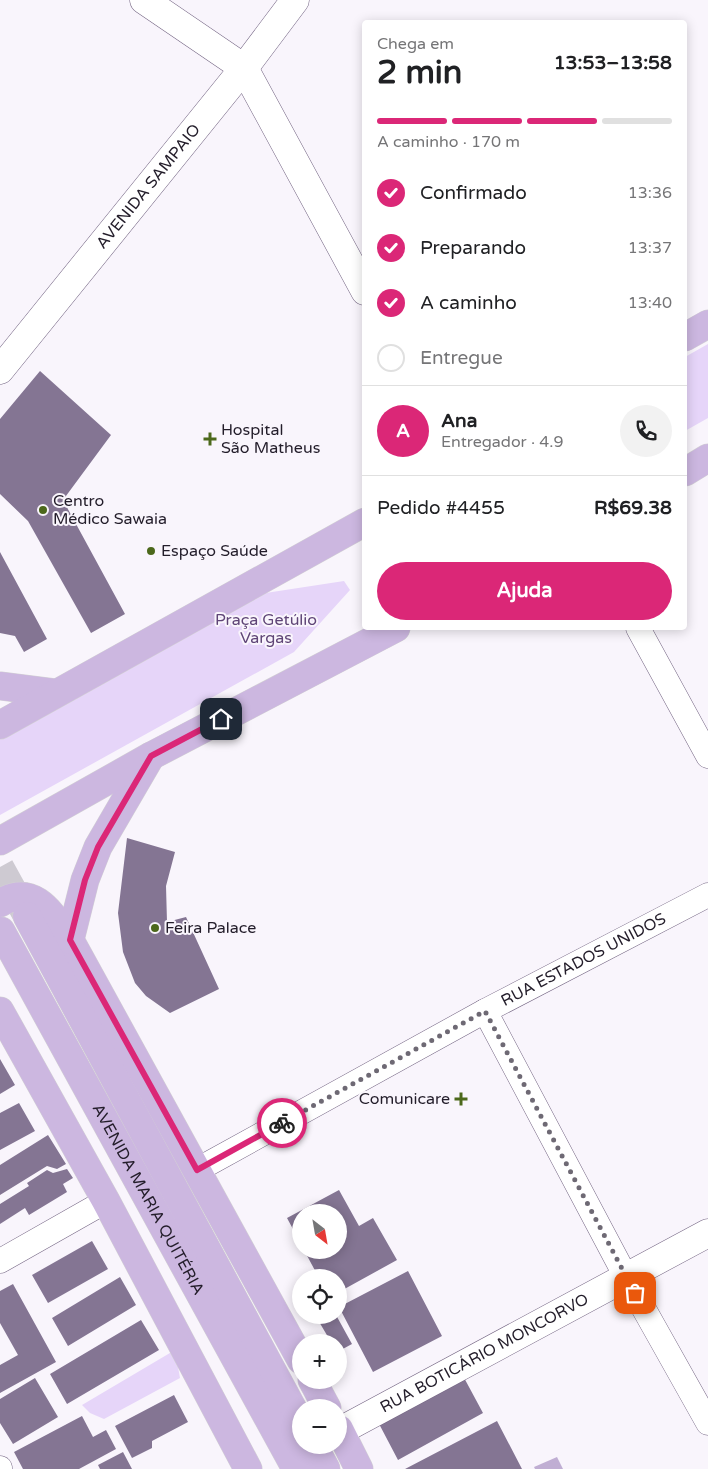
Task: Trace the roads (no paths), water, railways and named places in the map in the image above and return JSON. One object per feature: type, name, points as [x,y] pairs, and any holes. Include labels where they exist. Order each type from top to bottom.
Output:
[{"type":"main road","points":[[687,336],[708,324]]},
{"type":"main road","points":[[687,471],[708,458]]},
{"type":"main road","points":[[0,725],[362,524]]},
{"type":"main road","points":[[0,841],[151,756],[392,630]]},
{"type":"main road","points":[[0,686],[55,693]]},
{"type":"main road","points":[[70,940],[85,880],[98,847],[151,756]]},
{"type":"main road","points":[[0,903],[12,897],[29,896],[39,902],[53,916],[70,940],[292,1344]]},
{"type":"main road","name":"AVENIDA MARIA QUITÉRIA","points":[[27,916],[292,1407]]},
{"type":"main road","name":"AVENIDA MARIA QUITÉRIA","points":[[1,931],[296,1469]]},
{"type":"main road","points":[[0,1011],[106,1201],[248,1469]]},
{"type":"main road","points":[[347,1446],[359,1469]]},
{"type":"main road","points":[[318,1454],[326,1469]]},
{"type":"street","points":[[144,0],[244,68],[362,285]]},
{"type":"street","name":"AVENIDA SAMPAIO","points":[[0,370],[244,68],[295,0]]},
{"type":"street","points":[[639,630],[708,756]]},
{"type":"street","name":"RUA ESTADOS UNIDOS","points":[[197,1170],[485,1011],[708,895]]},
{"type":"street","points":[[485,1011],[626,1277],[708,1423]]},
{"type":"street","points":[[0,1261],[106,1201]]},
{"type":"street","name":"RUA BOTICÁRIO MONCORVO","points":[[347,1426],[708,1233]]},
{"type":"tunnel","points":[[0,867],[27,916]]},
{"type":"place","name":"Hospital São Matheus","points":[[210,439]]},
{"type":"place","name":"Centro Médico Sawaia","points":[[43,510]]},
{"type":"place","name":"Espaço Saúde","points":[[151,551]]},
{"type":"place","name":"Feira Palace","points":[[155,928]]},
{"type":"place","name":"Comunicare","points":[[461,1099]]},
{"type":"park label","name":"Praça Getúlio Vargas","points":[[266,629]]}]
